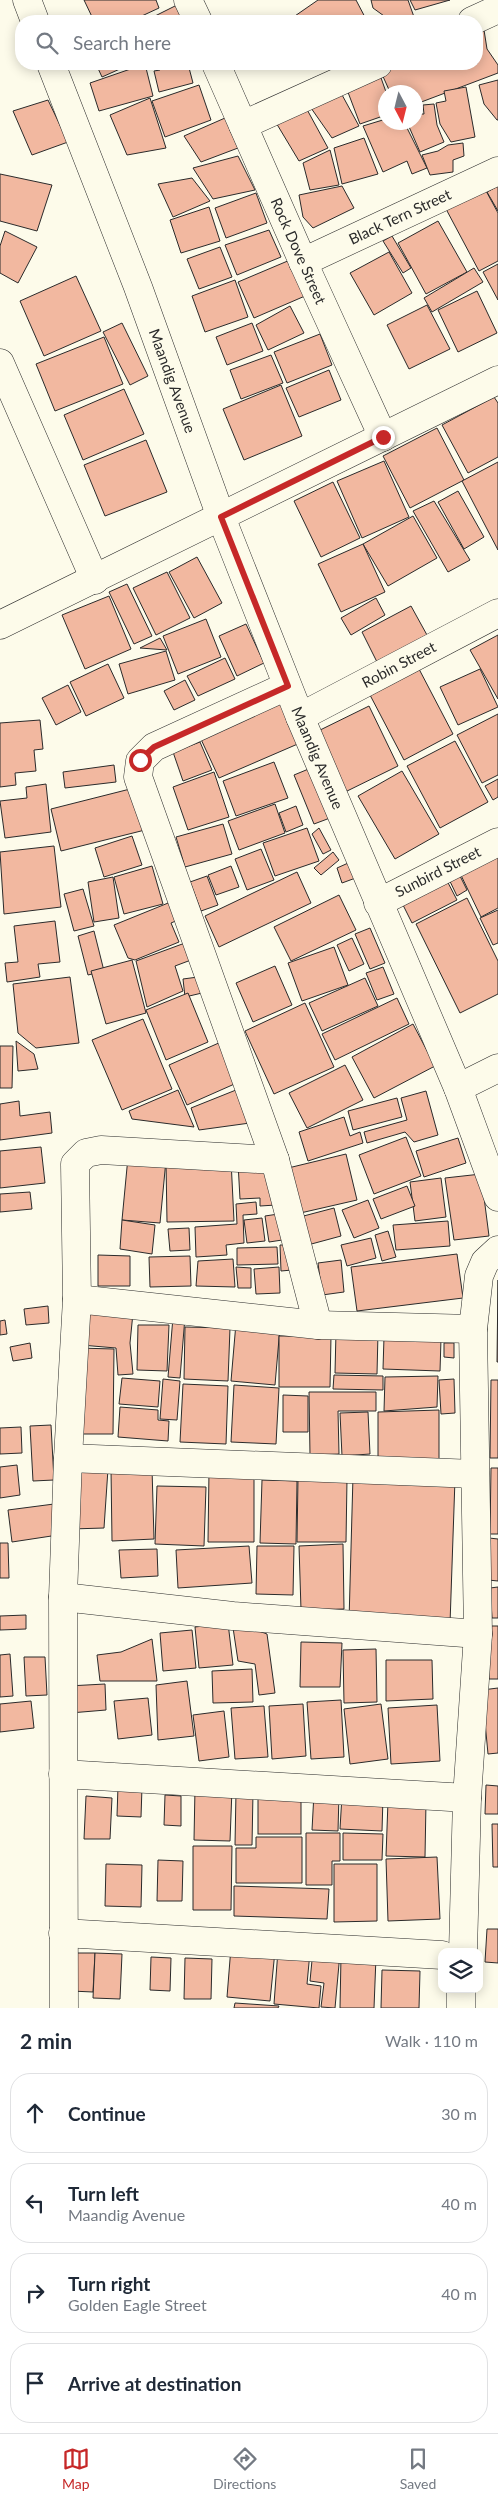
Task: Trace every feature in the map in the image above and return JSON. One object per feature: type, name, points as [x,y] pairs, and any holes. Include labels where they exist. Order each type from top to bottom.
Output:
[{"type":"street","points":[[27,0],[33,15]]},
{"type":"street","points":[[188,0],[195,15]]},
{"type":"street","points":[[483,16],[498,9]]},
{"type":"street","name":"Maandig Avenue","points":[[53,70],[138,287],[221,517],[300,717],[458,1088],[498,1197]]},
{"type":"street","name":"Rock Dove Street","points":[[219,70],[383,437]]},
{"type":"street","points":[[243,125],[365,70]]},
{"type":"street","name":"Black Tern Street","points":[[303,262],[498,171]]},
{"type":"street","points":[[0,363],[95,580]]},
{"type":"street","points":[[0,624],[95,580],[498,380]]},
{"type":"street","name":"Robin Street","points":[[300,717],[498,613]]},
{"type":"street","points":[[288,686],[154,747],[140,760],[138,777],[275,1160],[318,1325]]},
{"type":"street","name":"Sunbird Street","points":[[378,902],[498,842]]},
{"type":"street","points":[[458,1088],[498,1068]]},
{"type":"street","points":[[64,2008],[63,1597],[68,1458],[77,1299],[75,1164],[86,1153],[101,1150],[275,1160]]},
{"type":"street","points":[[463,1948],[467,1798],[478,1634],[473,1329],[479,1276],[485,1262],[498,1250]]},
{"type":"street","points":[[77,1299],[318,1325],[473,1329]]},
{"type":"street","points":[[68,1458],[476,1474]]},
{"type":"street","points":[[63,1597],[233,1616],[478,1634]]},
{"type":"street","points":[[63,1774],[467,1798]]},
{"type":"street","points":[[63,1933],[438,1955]]},
{"type":"street","points":[[460,2008],[461,1993]]},
{"type":"building","points":[[84,0],[156,0],[159,8],[144,15],[91,15]]},
{"type":"building","points":[[318,0],[356,0],[364,15],[296,15]]},
{"type":"building","points":[[371,0],[408,0],[413,15],[383,15],[373,8]]},
{"type":"building","points":[[410,0],[450,0],[415,10]]},
{"type":"building","points":[[177,5],[181,15],[157,15]]},
{"type":"building","points":[[484,30],[487,49],[498,65],[498,73],[423,101],[423,85],[387,85],[381,72],[386,70],[483,70]]},
{"type":"building","points":[[99,70],[118,70],[102,77]]},
{"type":"building","points":[[128,70],[146,70],[153,96],[99,111],[90,83]]},
{"type":"building","points":[[190,70],[193,83],[159,92],[154,71]]},
{"type":"building","points":[[380,75],[384,85],[378,85],[378,118],[360,124],[346,87]]},
{"type":"building","points":[[498,80],[497,120],[484,104],[479,85]]},
{"type":"building","points":[[199,85],[211,120],[165,137],[152,101]]},
{"type":"building","points":[[466,87],[475,137],[451,142],[440,124],[436,103],[446,101],[444,91]]},
{"type":"building","points":[[341,93],[359,126],[332,138],[311,108]]},
{"type":"building","points":[[150,98],[166,148],[127,155],[110,115]]},
{"type":"building","points":[[48,100],[68,142],[32,155],[13,111]]},
{"type":"building","points":[[304,104],[328,148],[299,161],[275,121]]},
{"type":"building","points":[[434,104],[437,125],[444,142],[420,152],[410,130],[423,130],[423,105]]},
{"type":"building","points":[[225,118],[238,148],[201,162],[184,136]]},
{"type":"building","points":[[378,121],[378,130],[408,130],[427,168],[412,174],[407,161],[383,172],[363,126]]},
{"type":"building","points":[[364,138],[378,174],[342,184],[334,148]]},
{"type":"building","points":[[463,143],[464,156],[453,160],[453,172],[430,175],[422,155],[438,151],[448,145]]},
{"type":"building","points":[[330,150],[339,185],[310,190],[303,163]]},
{"type":"building","points":[[238,156],[255,190],[213,199],[193,168]]},
{"type":"building","points":[[0,174],[52,185],[37,231],[0,221]]},
{"type":"building","points":[[192,178],[210,201],[173,217],[158,184]]},
{"type":"building","points":[[342,186],[354,208],[313,228],[303,217],[299,195]]},
{"type":"building","points":[[498,186],[498,211],[487,192]]},
{"type":"building","points":[[485,189],[498,213],[498,261],[479,271],[446,209]]},
{"type":"building","points":[[256,193],[267,223],[226,238],[215,208]]},
{"type":"building","points":[[209,207],[220,241],[181,253],[170,220]]},
{"type":"building","points":[[438,221],[467,272],[426,294],[398,243]]},
{"type":"building","points":[[269,230],[281,257],[237,275],[225,245]]},
{"type":"building","points":[[5,231],[37,247],[18,283],[0,273],[0,246]]},
{"type":"building","points":[[392,236],[411,268],[403,273],[383,241]]},
{"type":"building","points":[[220,247],[232,277],[199,289],[187,259]]},
{"type":"building","points":[[389,252],[412,293],[374,315],[350,273]]},
{"type":"building","points":[[290,260],[305,296],[254,318],[238,282]]},
{"type":"building","points":[[498,264],[498,300],[483,272]]},
{"type":"building","points":[[474,268],[483,282],[432,312],[424,298]]},
{"type":"building","points":[[76,276],[101,331],[44,356],[20,301]]},
{"type":"building","points":[[235,280],[248,317],[205,332],[192,296]]},
{"type":"building","points":[[477,291],[497,333],[458,352],[438,310]]},
{"type":"building","points":[[427,305],[450,349],[409,369],[387,325]]},
{"type":"building","points":[[290,306],[304,333],[268,350],[256,325]]},
{"type":"building","points":[[122,323],[148,376],[130,385],[103,332]]},
{"type":"building","points":[[252,323],[263,351],[227,365],[216,337]]},
{"type":"building","points":[[320,334],[332,365],[287,383],[274,352]]},
{"type":"building","points":[[104,337],[123,384],[55,411],[36,364]]},
{"type":"building","points":[[271,355],[283,383],[241,399],[230,370]]},
{"type":"building","points":[[329,370],[341,400],[299,417],[286,388]]},
{"type":"building","points":[[281,385],[302,436],[244,460],[223,409]]},
{"type":"building","points":[[124,389],[144,434],[83,460],[64,415]]},
{"type":"building","points":[[494,397],[498,403],[498,457],[468,473],[442,425]]},
{"type":"building","points":[[437,428],[464,480],[410,508],[383,456]]},
{"type":"building","points":[[146,440],[167,492],[105,516],[84,465]]},
{"type":"building","points":[[384,461],[409,517],[362,538],[337,481]]},
{"type":"building","points":[[498,462],[498,550],[462,481]]},
{"type":"building","points":[[333,482],[360,538],[321,557],[294,501]]},
{"type":"building","points":[[458,491],[484,537],[464,549],[438,502]]},
{"type":"building","points":[[434,501],[470,560],[448,572],[413,511]]},
{"type":"building","points":[[413,516],[437,558],[388,586],[363,544]]},
{"type":"building","points":[[363,544],[385,592],[341,612],[318,564]]},
{"type":"building","points":[[197,557],[222,603],[194,618],[169,572]]},
{"type":"building","points":[[167,572],[190,618],[156,635],[133,588]]},
{"type":"building","points":[[127,584],[152,636],[134,644],[109,592]]},
{"type":"building","points":[[109,596],[131,649],[85,669],[62,615]]},
{"type":"building","points":[[376,598],[385,615],[351,635],[341,618]]},
{"type":"building","points":[[411,606],[427,635],[377,662],[362,632]]},
{"type":"building","points":[[206,619],[221,657],[178,674],[163,636]]},
{"type":"building","points":[[246,624],[264,663],[237,676],[219,636]]},
{"type":"building","points":[[498,635],[498,699],[470,650]]},
{"type":"building","points":[[160,638],[167,650],[140,648]]},
{"type":"building","points":[[166,651],[175,680],[128,694],[119,664]]},
{"type":"building","points":[[225,658],[235,679],[198,696],[187,676]]},
{"type":"building","points":[[108,664],[124,698],[86,716],[70,682]]},
{"type":"building","points":[[419,669],[453,734],[404,760],[370,695]]},
{"type":"building","points":[[480,669],[498,707],[458,725],[440,687]]},
{"type":"building","points":[[185,680],[195,700],[174,710],[164,691]]},
{"type":"building","points":[[68,685],[81,712],[56,725],[42,698]]},
{"type":"building","points":[[281,699],[300,743],[219,778],[199,735]]},
{"type":"building","points":[[369,706],[398,766],[341,794],[312,734]]},
{"type":"building","points":[[498,714],[498,775],[482,783],[457,735]]},
{"type":"building","points":[[40,720],[43,749],[34,750],[36,771],[15,773],[16,785],[0,787],[0,723]]},
{"type":"building","points":[[455,741],[488,802],[440,828],[407,766]]},
{"type":"building","points":[[200,742],[212,770],[183,781],[173,752]]},
{"type":"building","points":[[274,762],[288,798],[236,816],[223,781]]},
{"type":"building","points":[[114,765],[116,782],[65,788],[63,772]]},
{"type":"building","points":[[311,768],[330,818],[314,824],[294,775]]},
{"type":"building","points":[[402,771],[439,834],[395,859],[358,796]]},
{"type":"building","points":[[214,772],[229,817],[188,830],[173,787]]},
{"type":"building","points":[[498,779],[498,797],[493,800],[485,786]]},
{"type":"building","points":[[46,784],[51,832],[5,838],[0,801],[27,798],[26,787]]},
{"type":"building","points":[[134,788],[145,830],[61,851],[51,809]]},
{"type":"building","points":[[275,804],[285,833],[239,850],[228,821]]},
{"type":"building","points":[[296,806],[303,825],[286,832],[279,813]]},
{"type":"building","points":[[223,824],[232,854],[185,867],[176,837]]},
{"type":"building","points":[[307,828],[319,861],[275,876],[263,843]]},
{"type":"building","points":[[319,828],[331,850],[323,854],[312,834]]},
{"type":"building","points":[[132,836],[142,865],[104,877],[95,848]]},
{"type":"building","points":[[54,846],[61,907],[4,914],[0,852]]},
{"type":"building","points":[[261,849],[274,880],[247,890],[235,859]]},
{"type":"building","points":[[498,849],[498,908],[481,917],[458,869]]},
{"type":"building","points":[[333,852],[339,860],[321,875],[314,868]]},
{"type":"building","points":[[355,860],[361,876],[342,883],[337,868]]},
{"type":"building","points":[[152,866],[163,904],[124,914],[114,877]]},
{"type":"building","points":[[231,866],[239,887],[216,895],[208,875]]},
{"type":"building","points":[[456,868],[467,890],[457,896],[446,873]]},
{"type":"building","points":[[297,872],[311,903],[219,947],[205,916]]},
{"type":"building","points":[[444,875],[457,900],[412,923],[399,897]]},
{"type":"building","points":[[207,876],[218,905],[201,911],[190,882]]},
{"type":"building","points":[[113,877],[119,918],[94,922],[88,882]]},
{"type":"building","points":[[83,889],[94,926],[74,931],[64,894]]},
{"type":"building","points":[[339,895],[356,930],[291,961],[274,927]]},
{"type":"building","points":[[467,898],[498,961],[498,994],[460,1013],[416,924]]},
{"type":"building","points":[[178,899],[185,917],[171,923],[179,942],[135,960],[128,958],[114,925]]},
{"type":"building","points":[[498,910],[498,943],[493,945],[480,918]]},
{"type":"building","points":[[55,921],[60,962],[38,964],[40,977],[7,982],[5,963],[18,962],[14,926]]},
{"type":"building","points":[[370,928],[385,963],[370,969],[355,934]]},
{"type":"building","points":[[94,931],[104,971],[88,975],[78,936]]},
{"type":"building","points":[[352,938],[364,964],[349,971],[337,945]]},
{"type":"building","points":[[185,943],[191,960],[175,966],[183,991],[147,1007],[136,961]]},
{"type":"building","points":[[334,947],[348,985],[302,1001],[288,963]]},
{"type":"building","points":[[132,960],[146,1013],[106,1024],[91,971]]},
{"type":"building","points":[[275,966],[292,1005],[253,1022],[236,983]]},
{"type":"building","points":[[383,967],[394,994],[377,1000],[366,973]]},
{"type":"building","points":[[70,977],[79,1043],[36,1048],[18,1033],[13,984]]},
{"type":"building","points":[[198,977],[202,993],[185,997],[183,979]]},
{"type":"building","points":[[365,978],[378,1006],[322,1031],[309,1003]]},
{"type":"building","points":[[188,993],[208,1042],[166,1060],[146,1010]]},
{"type":"building","points":[[397,998],[409,1024],[335,1060],[322,1034]]},
{"type":"building","points":[[305,1003],[334,1067],[274,1094],[245,1031]]},
{"type":"building","points":[[143,1019],[172,1089],[122,1110],[92,1040]]},
{"type":"building","points":[[413,1024],[435,1066],[374,1098],[352,1057]]},
{"type":"building","points":[[16,1041],[34,1054],[38,1069],[18,1071]]},
{"type":"building","points":[[221,1042],[239,1082],[187,1105],[169,1065]]},
{"type":"building","points":[[0,1046],[13,1046],[12,1088],[0,1088]]},
{"type":"building","points":[[345,1065],[363,1100],[307,1128],[289,1093]]},
{"type":"building","points":[[178,1090],[194,1127],[132,1119],[129,1111]]},
{"type":"building","points":[[236,1090],[250,1123],[199,1130],[191,1108]]},
{"type":"building","points":[[426,1091],[438,1135],[414,1142],[405,1132],[367,1143],[364,1132],[407,1120],[401,1098]]},
{"type":"building","points":[[397,1098],[402,1117],[353,1130],[348,1111]]},
{"type":"building","points":[[19,1101],[20,1116],[50,1112],[52,1133],[0,1140],[0,1104]]},
{"type":"building","points":[[344,1117],[350,1136],[360,1132],[363,1143],[308,1161],[299,1132]]},
{"type":"building","points":[[406,1137],[421,1176],[374,1194],[359,1155]]},
{"type":"building","points":[[458,1138],[466,1163],[424,1177],[416,1151]]},
{"type":"building","points":[[41,1147],[45,1183],[0,1188],[0,1151]]},
{"type":"building","points":[[346,1154],[357,1200],[296,1214],[284,1169]]},
{"type":"building","points":[[128,1157],[166,1160],[160,1223],[122,1220]]},
{"type":"building","points":[[231,1160],[234,1221],[167,1222],[166,1162]]},
{"type":"building","points":[[273,1161],[276,1205],[260,1206],[260,1198],[240,1199],[238,1163]]},
{"type":"building","points":[[481,1174],[489,1236],[454,1240],[445,1178]]},
{"type":"building","points":[[441,1178],[446,1217],[415,1221],[410,1182]]},
{"type":"building","points":[[407,1186],[415,1206],[381,1219],[373,1199]]},
{"type":"building","points":[[30,1192],[32,1209],[0,1212],[0,1194]]},
{"type":"building","points":[[368,1200],[379,1228],[354,1238],[342,1210]]},
{"type":"building","points":[[256,1202],[257,1214],[243,1215],[244,1243],[226,1245],[227,1255],[196,1257],[195,1227],[237,1224],[236,1204]]},
{"type":"building","points":[[334,1208],[341,1236],[304,1246],[296,1218]]},
{"type":"building","points":[[285,1213],[289,1239],[269,1242],[265,1216]]},
{"type":"building","points":[[262,1218],[265,1241],[247,1243],[244,1220]]},
{"type":"building","points":[[122,1220],[155,1225],[152,1254],[120,1249]]},
{"type":"building","points":[[448,1221],[450,1246],[396,1250],[393,1225]]},
{"type":"building","points":[[189,1228],[190,1250],[170,1251],[168,1229]]},
{"type":"building","points":[[388,1231],[396,1257],[382,1261],[375,1235]]},
{"type":"building","points":[[371,1238],[376,1258],[347,1266],[341,1245]]},
{"type":"building","points":[[280,1245],[291,1245],[292,1270],[281,1271]]},
{"type":"building","points":[[277,1247],[278,1264],[237,1265],[237,1248]]},
{"type":"building","points":[[457,1254],[463,1298],[357,1311],[351,1267]]},
{"type":"building","points":[[98,1255],[130,1256],[130,1286],[98,1286]]},
{"type":"building","points":[[190,1256],[191,1286],[150,1287],[149,1257]]},
{"type":"building","points":[[233,1259],[235,1287],[196,1286],[198,1261]]},
{"type":"building","points":[[341,1260],[344,1292],[322,1295],[318,1263]]},
{"type":"building","points":[[236,1267],[251,1268],[251,1288],[238,1288]]},
{"type":"building","points":[[279,1267],[280,1293],[256,1294],[254,1269]]},
{"type":"building","points":[[498,1280],[498,1362],[497,1362]]},
{"type":"building","points":[[48,1306],[49,1323],[26,1325],[24,1309]]},
{"type":"building","points":[[84,1308],[133,1313],[130,1343],[133,1374],[118,1375],[116,1348],[81,1345]]},
{"type":"building","points":[[173,1317],[185,1317],[180,1378],[168,1377]]},
{"type":"building","points":[[5,1320],[7,1334],[0,1335],[0,1321]]},
{"type":"building","points":[[236,1323],[280,1327],[275,1385],[231,1381]]},
{"type":"building","points":[[138,1325],[169,1325],[167,1371],[137,1370]]},
{"type":"building","points":[[185,1327],[230,1328],[228,1381],[184,1379]]},
{"type":"building","points":[[336,1332],[378,1333],[377,1374],[335,1373]]},
{"type":"building","points":[[279,1336],[331,1336],[330,1387],[279,1387]]},
{"type":"building","points":[[384,1337],[441,1339],[440,1371],[383,1369]]},
{"type":"building","points":[[30,1343],[32,1358],[13,1361],[10,1347]]},
{"type":"building","points":[[444,1343],[454,1343],[454,1358],[444,1357]]},
{"type":"building","points":[[78,1348],[114,1349],[113,1434],[76,1434]]},
{"type":"building","points":[[334,1375],[383,1376],[383,1390],[333,1389]]},
{"type":"building","points":[[438,1376],[437,1407],[384,1411],[385,1377]]},
{"type":"building","points":[[122,1378],[160,1381],[158,1407],[119,1404]]},
{"type":"building","points":[[163,1379],[180,1381],[177,1420],[160,1419]]},
{"type":"building","points":[[454,1379],[455,1413],[441,1414],[439,1380]]},
{"type":"building","points":[[491,1380],[498,1380],[498,1458],[490,1458]]},
{"type":"building","points":[[183,1384],[228,1386],[226,1444],[180,1442]]},
{"type":"building","points":[[234,1385],[279,1388],[276,1444],[231,1442]]},
{"type":"building","points":[[309,1392],[376,1392],[376,1411],[338,1411],[339,1454],[310,1455]]},
{"type":"building","points":[[283,1395],[308,1396],[308,1432],[283,1432]]},
{"type":"building","points":[[120,1407],[158,1410],[158,1420],[169,1421],[168,1441],[118,1437]]},
{"type":"building","points":[[439,1410],[439,1461],[378,1462],[378,1412]]},
{"type":"building","points":[[368,1412],[370,1454],[342,1456],[340,1413]]},
{"type":"building","points":[[51,1425],[54,1480],[33,1481],[30,1426]]},
{"type":"building","points":[[21,1427],[22,1453],[0,1454],[0,1428]]},
{"type":"building","points":[[17,1465],[20,1495],[0,1498],[0,1467]]},
{"type":"building","points":[[152,1468],[154,1539],[112,1541],[111,1469]]},
{"type":"building","points":[[491,1468],[498,1468],[498,1534],[490,1534]]},
{"type":"building","points":[[108,1469],[104,1528],[71,1529],[74,1471]]},
{"type":"building","points":[[209,1471],[254,1471],[254,1542],[208,1542]]},
{"type":"building","points":[[353,1476],[455,1479],[450,1624],[349,1621]]},
{"type":"building","points":[[298,1478],[347,1479],[346,1542],[297,1542]]},
{"type":"building","points":[[262,1480],[297,1481],[296,1544],[260,1543]]},
{"type":"building","points":[[157,1486],[206,1487],[204,1546],[155,1544]]},
{"type":"building","points":[[54,1504],[58,1535],[12,1542],[8,1510]]},
{"type":"building","points":[[489,1538],[498,1539],[498,1581],[488,1580]]},
{"type":"building","points":[[0,1543],[8,1543],[9,1578],[0,1578]]},
{"type":"building","points":[[343,1544],[344,1609],[301,1610],[299,1546]]},
{"type":"building","points":[[249,1546],[252,1583],[178,1588],[176,1550]]},
{"type":"building","points":[[257,1546],[294,1546],[293,1595],[256,1594]]},
{"type":"building","points":[[157,1549],[158,1576],[121,1578],[119,1550]]},
{"type":"building","points":[[498,1587],[498,1618],[492,1618],[490,1588]]},
{"type":"building","points":[[26,1615],[26,1629],[0,1630],[0,1616]]},
{"type":"building","points":[[232,1621],[267,1634],[275,1693],[259,1695],[255,1664],[238,1661]]},
{"type":"building","points":[[228,1623],[233,1665],[199,1668],[195,1627]]},
{"type":"building","points":[[488,1626],[498,1626],[498,1679],[489,1679]]},
{"type":"building","points":[[192,1630],[196,1668],[163,1671],[160,1633]]},
{"type":"building","points":[[152,1639],[157,1681],[100,1681],[97,1655],[121,1652]]},
{"type":"building","points":[[301,1642],[342,1643],[340,1687],[300,1687]]},
{"type":"building","points":[[376,1649],[377,1702],[344,1703],[343,1650]]},
{"type":"building","points":[[10,1654],[13,1696],[0,1697],[0,1655]]},
{"type":"building","points":[[24,1657],[45,1657],[47,1695],[26,1696]]},
{"type":"building","points":[[386,1660],[432,1660],[433,1699],[386,1701]]},
{"type":"building","points":[[252,1669],[253,1702],[213,1703],[212,1671]]},
{"type":"building","points":[[187,1681],[194,1736],[158,1740],[156,1685]]},
{"type":"building","points":[[105,1684],[106,1710],[70,1713],[68,1686]]},
{"type":"building","points":[[498,1688],[498,1753],[488,1754],[482,1690]]},
{"type":"building","points":[[148,1698],[152,1735],[118,1739],[114,1701]]},
{"type":"building","points":[[341,1700],[344,1757],[311,1759],[307,1702]]},
{"type":"building","points":[[31,1701],[34,1728],[0,1732],[0,1704]]},
{"type":"building","points":[[303,1704],[306,1756],[272,1759],[269,1706]]},
{"type":"building","points":[[381,1704],[388,1759],[350,1764],[344,1709]]},
{"type":"building","points":[[437,1705],[440,1761],[391,1764],[388,1708]]},
{"type":"building","points":[[264,1706],[268,1757],[235,1759],[231,1708]]},
{"type":"building","points":[[224,1711],[229,1757],[199,1761],[193,1715]]},
{"type":"building","points":[[486,1785],[498,1786],[498,1814],[485,1814]]},
{"type":"building","points":[[118,1786],[142,1787],[141,1817],[117,1816]]},
{"type":"building","points":[[195,1788],[232,1789],[230,1841],[194,1840]]},
{"type":"building","points":[[236,1792],[253,1792],[252,1845],[235,1845]]},
{"type":"building","points":[[258,1792],[301,1792],[301,1834],[258,1834]]},
{"type":"building","points":[[314,1793],[339,1794],[338,1831],[312,1830]]},
{"type":"building","points":[[165,1795],[181,1796],[181,1826],[164,1825]]},
{"type":"building","points":[[342,1795],[383,1797],[382,1831],[340,1829]]},
{"type":"building","points":[[86,1796],[112,1798],[110,1839],[84,1839]]},
{"type":"building","points":[[388,1801],[426,1802],[425,1857],[386,1856]]},
{"type":"building","points":[[492,1824],[498,1824],[498,1867],[493,1867]]},
{"type":"building","points":[[306,1833],[340,1833],[340,1861],[332,1861],[332,1885],[306,1885]]},
{"type":"building","points":[[343,1833],[383,1834],[382,1860],[343,1860]]},
{"type":"building","points":[[256,1837],[302,1837],[302,1883],[236,1883],[236,1848],[256,1848]]},
{"type":"building","points":[[193,1846],[232,1846],[231,1910],[193,1910]]},
{"type":"building","points":[[437,1857],[440,1919],[388,1921],[386,1859]]},
{"type":"building","points":[[158,1860],[183,1861],[182,1901],[157,1901]]},
{"type":"building","points":[[106,1864],[142,1865],[141,1907],[105,1906]]},
{"type":"building","points":[[334,1864],[377,1864],[377,1921],[334,1922]]},
{"type":"building","points":[[234,1886],[329,1889],[327,1919],[234,1916]]},
{"type":"building","points":[[487,1929],[498,1929],[498,1963],[485,1962]]},
{"type":"building","points":[[231,1947],[275,1951],[270,2001],[227,1997]]},
{"type":"building","points":[[278,1950],[310,1952],[307,1984],[321,1986],[319,2008],[274,2004]]},
{"type":"building","points":[[313,1950],[340,1953],[335,2008],[321,2007],[324,1983],[310,1981]]},
{"type":"building","points":[[72,1953],[95,1953],[93,1992],[71,1991]]},
{"type":"building","points":[[95,1953],[122,1954],[120,1999],[93,1998]]},
{"type":"building","points":[[341,1956],[376,1957],[374,2008],[340,2008]]},
{"type":"building","points":[[151,1957],[171,1958],[170,1991],[150,1990]]},
{"type":"building","points":[[185,1958],[212,1959],[211,1999],[184,1999]]},
{"type":"building","points":[[382,1970],[420,1971],[419,2008],[381,2008]]},
{"type":"building","points":[[235,2003],[279,2006],[278,2008],[234,2008]]},
{"type":"route","points":[[140,760],[154,747],[288,686],[221,517],[383,437]]}]
